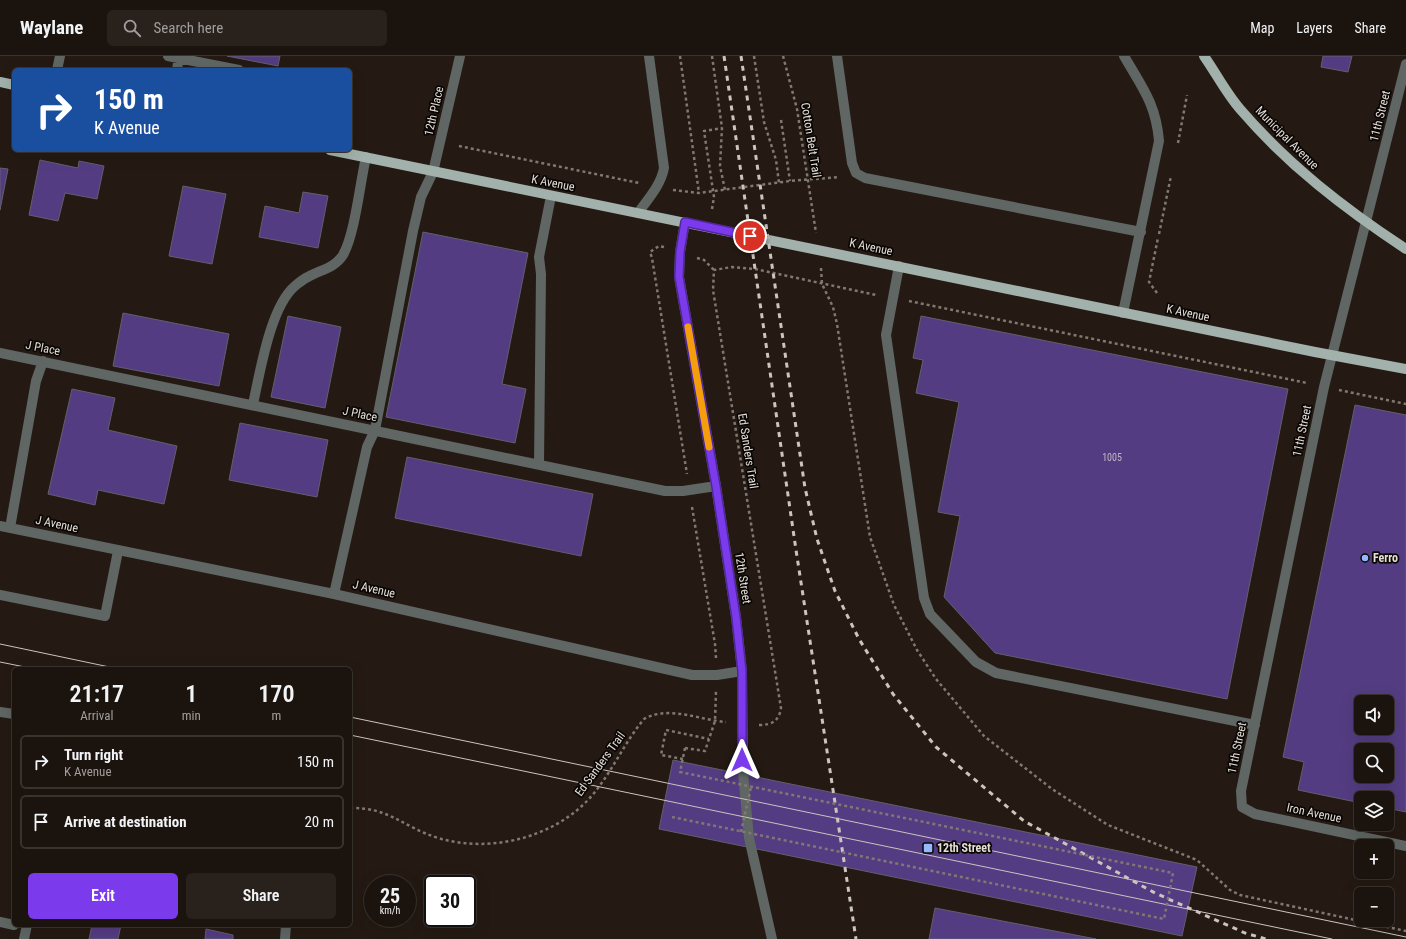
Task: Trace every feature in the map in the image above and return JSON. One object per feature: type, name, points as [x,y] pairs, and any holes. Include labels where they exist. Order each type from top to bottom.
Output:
[{"type":"main road","name":"Municipal Avenue","points":[[1204,56],[1239,108],[1272,144],[1325,193],[1367,223]]},
{"type":"main road","points":[[0,82],[12,85]]},
{"type":"main road","name":"K Avenue","points":[[340,152],[1331,356],[1406,369]]},
{"type":"main road","points":[[1367,223],[1406,249]]},
{"type":"street","points":[[57,68],[60,56]]},
{"type":"street","points":[[168,56],[230,68]]},
{"type":"street","name":"12th Place","points":[[334,594],[367,447],[375,430],[413,231],[421,197],[433,172],[460,56]]},
{"type":"street","points":[[638,213],[657,187],[662,177],[664,168],[648,56]]},
{"type":"street","points":[[837,56],[852,163],[856,173],[865,178],[1141,232]]},
{"type":"street","points":[[1124,56],[1151,103],[1158,121],[1159,141],[1124,313]]},
{"type":"street","points":[[177,68],[179,57]]},
{"type":"street","name":"11th Street","points":[[1242,807],[1241,792],[1331,356],[1367,223],[1406,64]]},
{"type":"street","points":[[253,404],[272,327],[281,305],[294,287],[308,276],[335,264],[343,256],[349,240],[366,157]]},
{"type":"street","points":[[539,464],[541,274],[539,257],[551,196]]},
{"type":"street","name":"12th Street","points":[[685,222],[680,252],[679,277],[716,486],[736,617],[742,671],[742,772],[749,838],[772,939]]},
{"type":"street","points":[[899,266],[886,335],[924,598],[930,614],[976,662],[996,673],[1255,725]]},
{"type":"street","name":"J Place","points":[[0,353],[253,404],[665,491],[683,492],[716,486]]},
{"type":"street","points":[[5,527],[36,381],[43,361]]},
{"type":"street","name":"J Avenue","points":[[5,527],[334,594],[692,675],[717,675],[742,671]]},
{"type":"street","points":[[0,595],[105,616],[118,551]]},
{"type":"street","points":[[0,712],[12,714]]},
{"type":"street","name":"Iron Avenue","points":[[1242,807],[1255,814],[1406,846]]},
{"type":"street","points":[[0,922],[12,925]]},
{"type":"street","points":[[24,939],[26,927]]},
{"type":"street","points":[[285,939],[286,927]]},
{"type":"path","points":[[680,56],[699,193]]},
{"type":"path","points":[[712,56],[722,128],[720,166],[724,190]]},
{"type":"path","points":[[754,56],[764,122],[776,160],[779,183]]},
{"type":"path","name":"Cotton Belt Trail","points":[[783,56],[797,108],[815,229]]},
{"type":"path","points":[[1177,148],[1187,95]]},
{"type":"path","points":[[781,120],[790,181]]},
{"type":"path","points":[[712,209],[713,191],[704,131],[722,128]]},
{"type":"path","points":[[459,146],[636,182]]},
{"type":"path","points":[[1157,293],[1149,282],[1172,171]]},
{"type":"path","points":[[675,190],[699,193],[790,181],[840,177]]},
{"type":"path","points":[[659,246],[650,252],[687,477]]},
{"type":"path","points":[[704,260],[714,270],[732,267],[755,269],[877,295]]},
{"type":"path","name":"Ed Sanders Trail","points":[[714,270],[713,290],[782,708],[780,716],[774,723],[757,725]]},
{"type":"path","points":[[822,270],[822,284]]},
{"type":"path","points":[[912,302],[1308,384]]},
{"type":"path","points":[[1341,391],[1406,404]]},
{"type":"path","points":[[692,505],[716,644]]},
{"type":"path","points":[[672,817],[1164,919],[1173,873],[680,772],[685,748],[704,752],[715,721],[716,700]]},
{"type":"path","name":"Ed Sanders Trail","points":[[352,808],[375,809],[422,832],[452,841],[483,843],[518,839],[562,821],[587,800],[644,719],[653,714],[666,712],[726,722]]},
{"type":"path","points":[[683,759],[661,755],[666,730],[709,739]]},
{"type":"path","points":[[741,832],[751,787]]},
{"type":"building","points":[[227,56],[280,56],[278,66]]},
{"type":"building","points":[[1323,56],[1352,56],[1348,72],[1321,67]]},
{"type":"building","points":[[40,160],[78,168],[79,161],[104,166],[97,199],[65,193],[58,221],[29,215]]},
{"type":"building","points":[[0,168],[8,169],[0,210]]},
{"type":"building","points":[[183,186],[226,194],[212,264],[169,256]]},
{"type":"building","points":[[303,192],[328,196],[318,248],[259,237],[265,206],[299,213]]},
{"type":"building","points":[[423,232],[528,253],[502,384],[526,389],[515,443],[386,417]]},
{"type":"building","points":[[123,313],[229,334],[219,386],[113,366]]},
{"type":"building","points":[[288,316],[341,327],[325,408],[271,397]]},
{"type":"building","points":[[921,316],[1288,389],[1227,699],[995,653],[944,597],[960,516],[938,512],[959,402],[916,393],[923,360],[913,358]]},
{"type":"building","points":[[72,389],[115,398],[108,430],[177,446],[164,504],[98,490],[95,505],[48,494]]},
{"type":"building","name":"Ferro","points":[[1355,405],[1406,415],[1406,812],[1394,809],[1394,791],[1354,791],[1354,802],[1298,790],[1304,762],[1283,757]]},
{"type":"building","points":[[240,423],[328,440],[317,497],[229,480]]},
{"type":"building","points":[[407,457],[593,494],[581,556],[395,518]]},
{"type":"building","name":"12th Street","points":[[673,760],[1197,867],[1182,936],[659,829]]},
{"type":"building","points":[[935,908],[1096,939],[929,939]]},
{"type":"building","points":[[92,927],[121,927],[118,939],[89,939]]},
{"type":"building","points":[[206,929],[233,935],[233,939],[205,939]]},
{"type":"tram line","points":[[0,644],[109,667]]},
{"type":"tram line","points":[[0,662],[25,667]]},
{"type":"tram line","points":[[352,717],[1406,937]]},
{"type":"tram line","points":[[352,735],[1332,939]]},
{"type":"railway","points":[[724,56],[796,550],[856,939]]},
{"type":"railway","points":[[741,56],[805,488],[817,539],[835,591],[859,639],[893,694],[936,747],[1024,821],[1155,893],[1245,933],[1266,939]]},
{"type":"slow traffic","points":[[688,327],[709,447]]},
{"type":"place","name":"Ferro","points":[[1365,558]]},
{"type":"place","name":"12th Street","points":[[928,848]]},
{"type":"route","points":[[742,760],[742,671],[736,617],[716,486],[679,277],[680,252],[685,222],[750,236]]}]
